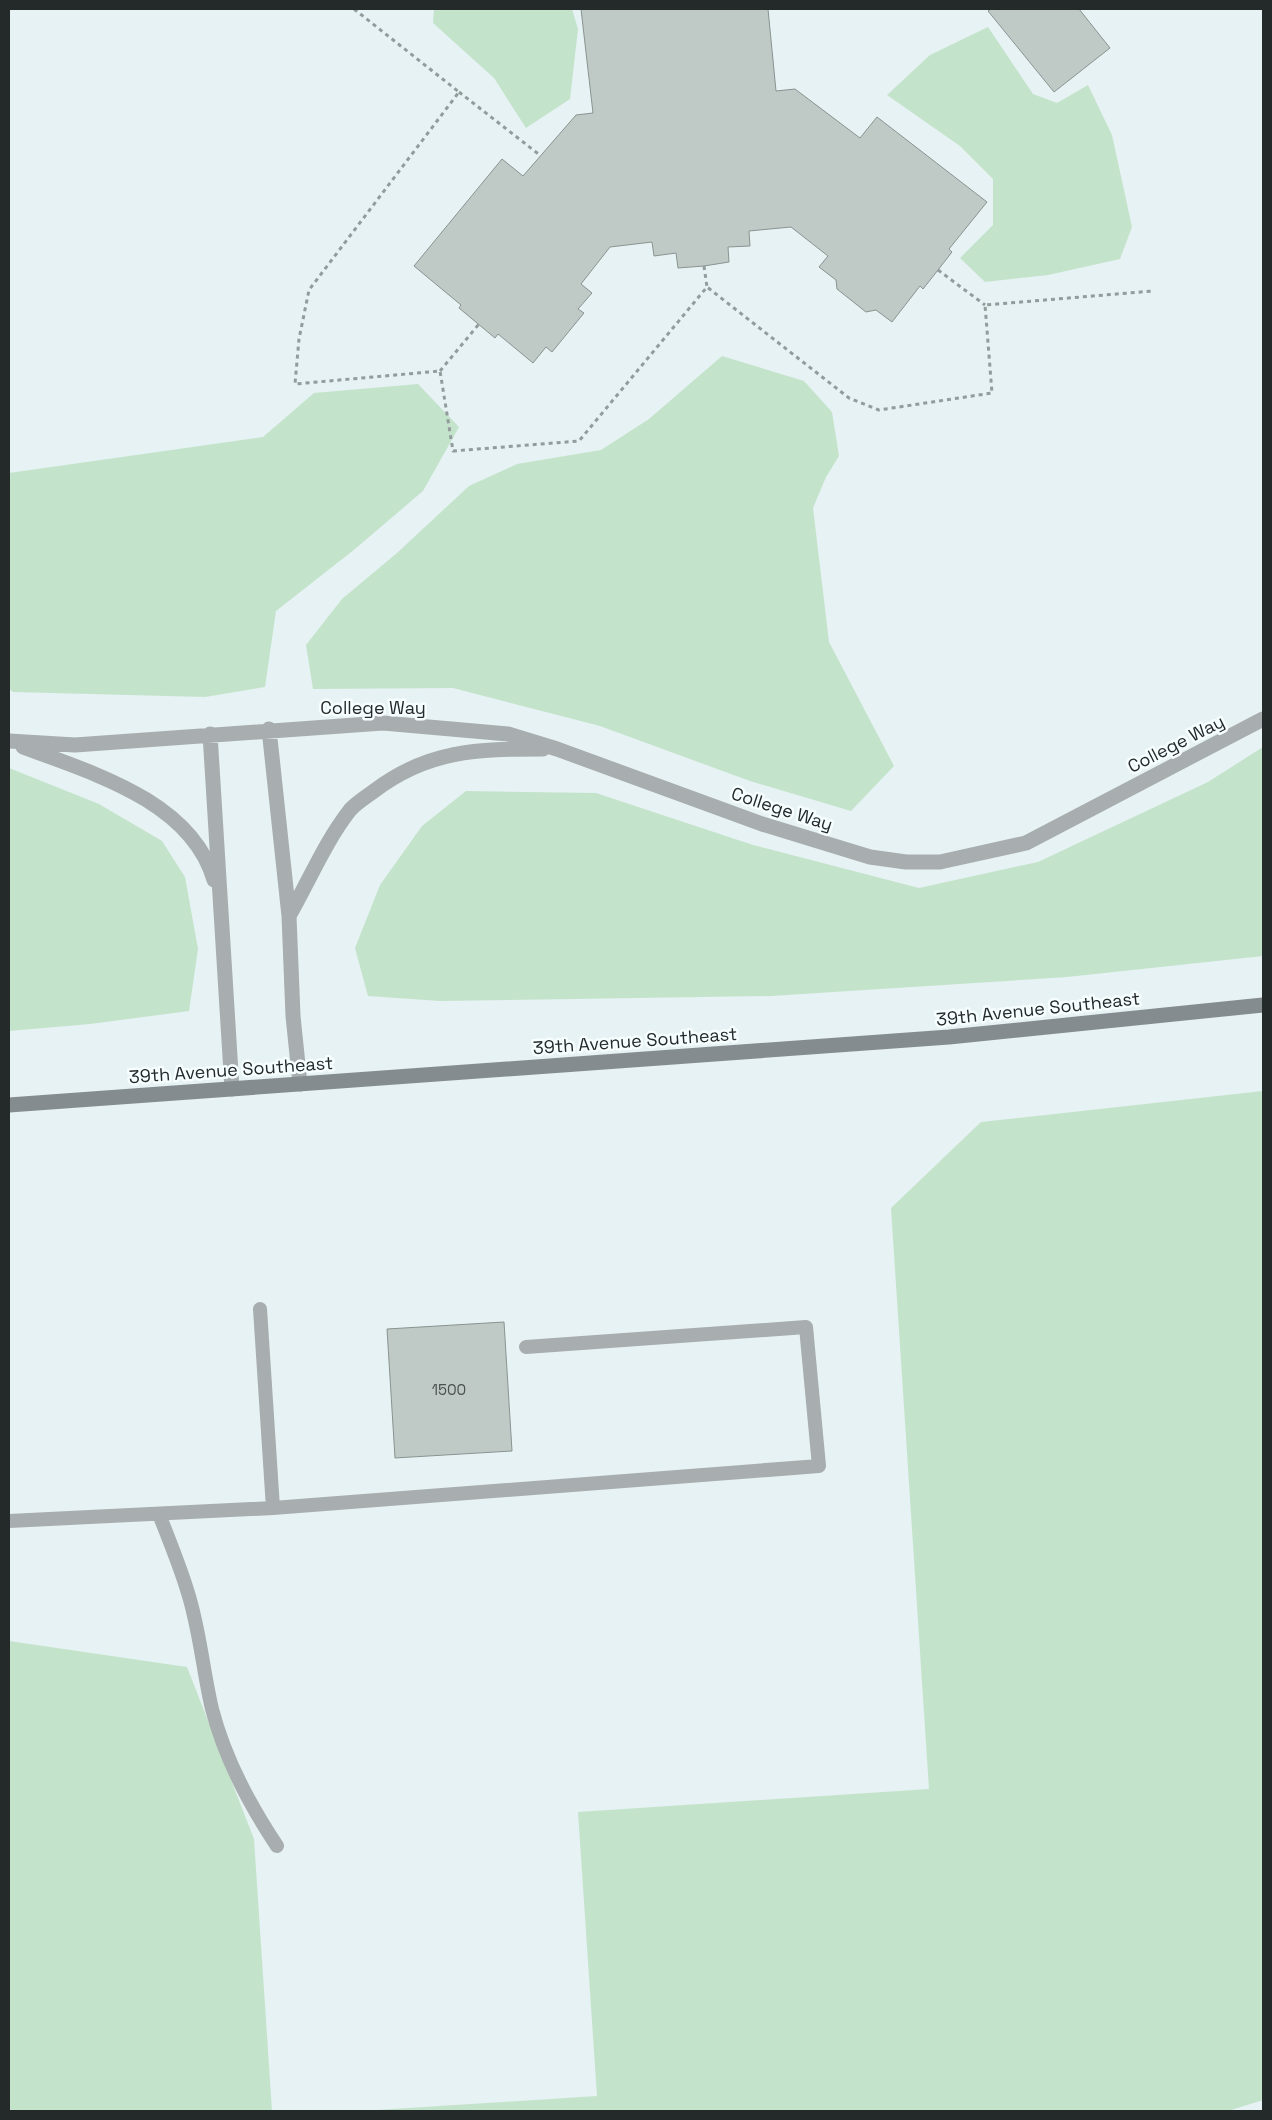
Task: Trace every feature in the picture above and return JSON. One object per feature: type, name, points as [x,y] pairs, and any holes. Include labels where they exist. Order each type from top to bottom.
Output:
[{"type":"main road","name":"39th Avenue Southeast","points":[[9,1105],[949,1038],[1263,1005]]},
{"type":"street","name":"College Way","points":[[9,742],[75,745],[269,729],[384,723],[508,734],[557,749],[762,824],[861,854],[906,862],[940,862],[1026,843],[1263,719]]},
{"type":"street","points":[[269,729],[289,916],[293,1016],[300,1084]]},
{"type":"street","points":[[210,734],[232,1089]]},
{"type":"street","points":[[9,742],[98,776],[167,814],[188,833],[203,851],[220,904]]},
{"type":"street","points":[[289,916],[325,848],[351,809],[390,779],[433,759],[481,749],[557,749]]},
{"type":"lane","points":[[260,1309],[273,1508]]},
{"type":"lane","points":[[9,1521],[273,1508],[819,1466],[806,1327],[526,1347]]},
{"type":"lane","points":[[159,1514],[188,1593],[198,1633],[212,1709],[229,1761],[251,1807],[277,1846]]},
{"type":"path","points":[[354,9],[540,156]]},
{"type":"path","points":[[459,92],[309,290],[299,339],[295,384],[440,371],[478,324]]},
{"type":"path","points":[[704,266],[707,287],[850,398],[879,410],[992,393],[985,305]]},
{"type":"path","points":[[938,270],[985,305],[1153,291]]},
{"type":"path","points":[[440,371],[453,451],[579,441],[707,287]]},
{"type":"green space","points":[[434,9],[572,9],[578,29],[570,99],[526,128],[494,78],[433,23]]},
{"type":"green space","points":[[988,27],[1033,94],[1057,103],[1088,85],[1112,135],[1132,227],[1120,259],[1048,275],[985,282],[960,258],[993,225],[993,179],[960,146],[887,95],[930,55]]},
{"type":"green space","points":[[722,356],[804,381],[832,412],[839,456],[826,477],[813,508],[829,642],[894,766],[851,811],[750,781],[600,726],[453,688],[313,689],[306,645],[342,599],[397,553],[469,486],[517,464],[601,450],[649,419]]},
{"type":"green space","points":[[418,384],[459,427],[423,491],[355,549],[276,611],[265,687],[205,697],[13,692],[9,689],[9,473],[263,437],[314,393]]},
{"type":"green space","points":[[1263,747],[1263,956],[1067,977],[771,996],[440,1001],[368,996],[355,948],[380,885],[422,826],[466,791],[596,793],[753,845],[919,888],[1038,862],[1208,782]]},
{"type":"green space","points":[[9,768],[99,804],[162,841],[185,877],[198,949],[189,1011],[90,1024],[9,1031]]},
{"type":"green space","points":[[1263,1091],[1263,2100],[1228,2111],[361,2111],[597,2096],[578,1812],[929,1789],[891,1208],[981,1122]]},
{"type":"green space","points":[[9,1641],[187,1667],[254,1839],[272,2111],[9,2111]]},
{"type":"building","points":[[581,9],[768,9],[776,91],[795,89],[860,138],[877,117],[987,202],[949,249],[952,252],[923,289],[920,286],[892,322],[876,310],[866,312],[837,289],[836,280],[819,267],[828,256],[791,227],[749,231],[750,246],[728,247],[729,262],[704,266],[678,268],[676,253],[654,256],[652,242],[610,247],[581,284],[592,293],[578,309],[584,313],[552,352],[546,347],[533,363],[498,334],[495,338],[459,308],[461,305],[414,266],[502,159],[523,176],[576,115],[593,113]]},
{"type":"building","points":[[991,9],[1079,9],[1110,48],[1054,92],[988,11]]},
{"type":"building","points":[[504,1322],[512,1451],[395,1458],[387,1329]]}]
